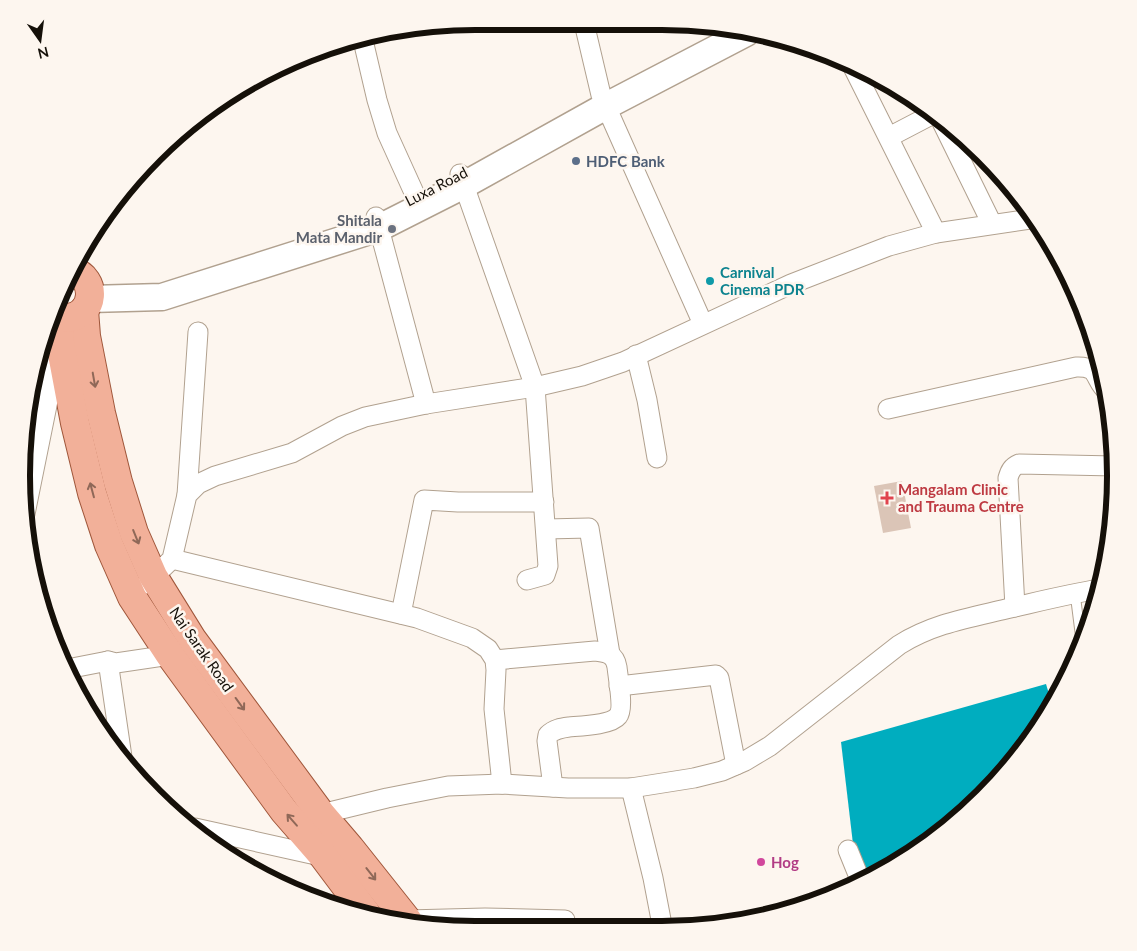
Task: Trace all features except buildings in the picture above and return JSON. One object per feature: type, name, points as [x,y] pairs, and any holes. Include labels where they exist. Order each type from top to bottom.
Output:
[{"type":"main road","points":[[57,325],[72,318],[85,300]]},
{"type":"main road","name":"Nai Sarak Road","points":[[85,300],[100,413],[134,533],[163,568],[192,639],[321,814],[403,914]]},
{"type":"main road","name":"Nai Sarak Road","points":[[57,325],[74,423],[92,493],[109,545],[132,597],[170,656],[284,811],[324,857],[361,906]]},
{"type":"street","points":[[586,30],[603,100],[704,324]]},
{"type":"street","name":"Luxa Road","points":[[85,300],[118,286],[167,284],[378,222],[416,197],[462,179],[721,34]]},
{"type":"street","points":[[603,100],[737,37]]},
{"type":"street","points":[[364,44],[376,100],[387,133],[416,197]]},
{"type":"street","points":[[857,75],[936,233]]},
{"type":"street","points":[[888,137],[926,117]]},
{"type":"street","points":[[949,135],[992,224]]},
{"type":"street","points":[[85,300],[162,297],[378,222],[462,179],[535,387],[548,566],[544,575],[527,580]]},
{"type":"street","points":[[187,495],[198,484],[215,476],[292,453],[342,426],[373,415],[426,404],[535,387],[582,376],[623,362],[791,284],[889,246],[936,233],[1026,220]]},
{"type":"street","points":[[378,222],[426,404]]},
{"type":"street","points":[[30,482],[57,325]]},
{"type":"street","points":[[132,597],[163,568],[187,495],[198,332]]},
{"type":"street","points":[[636,355],[658,458]]},
{"type":"street","points":[[888,409],[1076,367],[1091,368],[1094,371]]},
{"type":"street","points":[[1015,607],[1008,478],[1010,471],[1019,464],[1107,466]]},
{"type":"street","points":[[401,614],[424,500],[544,502]]},
{"type":"street","points":[[546,529],[589,528],[610,654],[616,664],[621,710],[615,719],[608,722],[558,729],[548,735],[546,741],[553,787]]},
{"type":"street","points":[[163,568],[401,614],[472,638],[488,649],[495,660],[494,709],[502,784]]},
{"type":"street","points":[[321,814],[386,798],[448,786],[502,784],[631,788],[694,778],[722,771],[770,746],[898,645],[916,634],[943,624],[1075,592],[1092,590]]},
{"type":"street","points":[[495,660],[595,651],[610,654]]},
{"type":"street","points":[[74,668],[108,661],[116,663],[170,656]]},
{"type":"street","points":[[108,661],[120,744]]},
{"type":"street","points":[[619,686],[716,675],[719,678],[736,765]]},
{"type":"street","points":[[631,788],[654,878],[661,921]]},
{"type":"street","points":[[206,830],[324,857],[350,848]]},
{"type":"street","points":[[848,850],[858,875]]},
{"type":"street","points":[[443,920],[485,918],[564,921]]},
{"type":"lane","points":[[1075,592],[1080,628]]},
{"type":"water","points":[[1046,684],[1049,694],[1015,747],[977,791],[933,829],[909,846],[857,876],[841,742]]},
{"type":"place","name":"HDFC Bank","points":[[576,161]]},
{"type":"place","name":"Shitala Mata Mandir","points":[[392,229]]},
{"type":"place","name":"Carnival Cinema PDR","points":[[710,281]]},
{"type":"place","name":"Mangalam Clinic and Trauma Centre","points":[[887,498]]},
{"type":"place","name":"Hog","points":[[761,862]]}]
